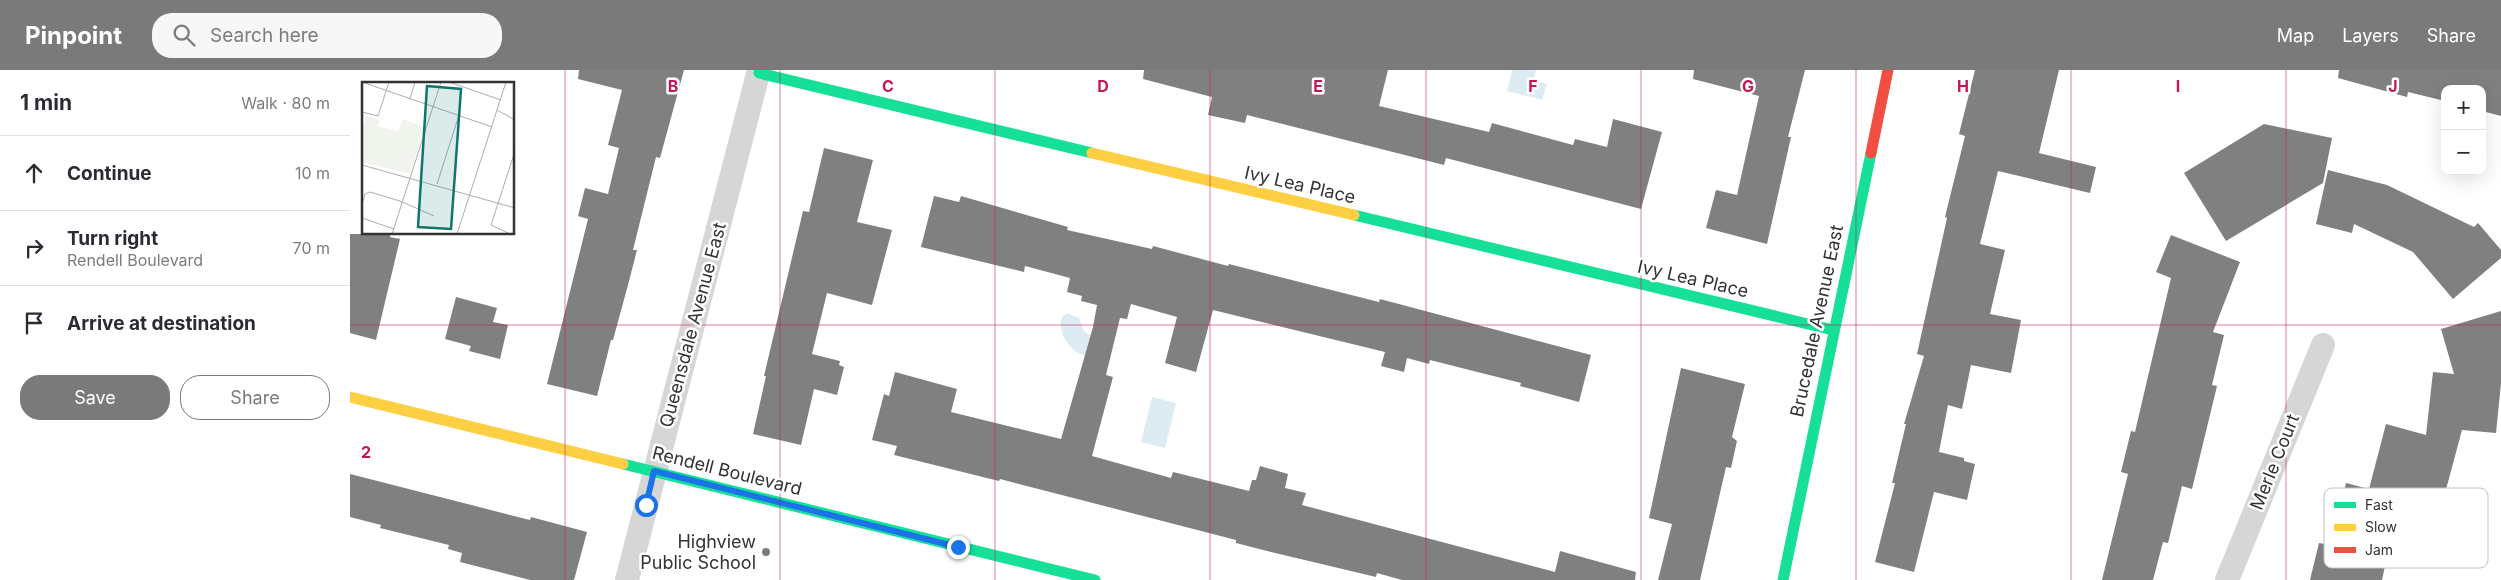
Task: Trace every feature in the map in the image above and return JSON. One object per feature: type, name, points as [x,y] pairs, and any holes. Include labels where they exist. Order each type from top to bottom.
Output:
[{"type":"street","name":"Brucedale Avenue East","points":[[1783,580],[1888,70]]},
{"type":"street","name":"Ivy Lea Place","points":[[759,71],[1833,330]]},
{"type":"street","name":"Queensdale Avenue East","points":[[627,580],[759,71]]},
{"type":"street","name":"Merle Court","points":[[2227,580],[2322,345]]},
{"type":"street","name":"Rendell Boulevard","points":[[350,397],[1095,580]]},
{"type":"shaded area","points":[[1512,70],[1536,70],[1534,80],[1547,84],[1542,100],[1507,91]]},
{"type":"shaded area","points":[[1067,313],[1079,318],[1084,331],[1095,338],[1086,355],[1074,350],[1064,337],[1061,323],[1062,317]]},
{"type":"shaded area","points":[[1152,397],[1176,403],[1165,448],[1141,442]]},
{"type":"building","points":[[579,70],[684,70],[660,158],[656,157],[633,250],[637,250],[597,396],[547,384],[588,219],[578,216],[585,188],[608,194],[619,148],[608,145],[622,90],[578,79]]},
{"type":"building","points":[[1144,70],[1388,70],[1379,106],[1489,132],[1492,123],[1573,145],[1575,139],[1607,147],[1613,119],[1662,132],[1641,209],[1446,158],[1444,165],[1247,115],[1245,123],[1208,115],[1212,97],[1143,79]]},
{"type":"building","points":[[1694,70],[1805,70],[1788,137],[1791,137],[1767,244],[1706,228],[1716,190],[1737,195],[1759,96],[1693,79]]},
{"type":"building","points":[[1975,70],[2059,70],[2039,153],[2096,167],[2090,193],[1998,171],[1980,244],[2005,250],[1990,314],[2021,320],[2011,373],[1971,365],[1962,409],[1948,405],[1939,452],[1964,458],[1964,461],[1975,464],[1967,500],[1934,492],[1914,572],[1875,562],[1895,483],[1892,483],[1906,424],[1904,424],[1924,356],[1917,354],[1947,218],[1945,217],[1965,136],[1959,134]]},
{"type":"building","points":[[2339,70],[2501,70],[2501,116],[2486,112],[2486,85],[2441,85],[2441,100],[2408,92],[2407,97],[2338,78]]},
{"type":"building","points":[[2264,124],[2332,138],[2323,183],[2226,241],[2184,173]]},
{"type":"building","points":[[824,148],[873,160],[857,222],[892,230],[872,305],[827,293],[812,354],[840,361],[839,365],[844,367],[837,395],[814,389],[801,445],[753,434],[766,376],[764,376],[803,211],[809,212]]},
{"type":"building","points":[[2328,170],[2387,185],[2474,227],[2478,223],[2501,250],[2501,258],[2453,299],[2413,252],[2354,224],[2352,233],[2316,224]]},
{"type":"building","points":[[934,196],[959,202],[961,196],[1068,227],[1067,230],[1152,249],[1153,246],[1379,302],[1380,299],[1591,355],[1579,402],[1520,386],[1521,383],[1430,360],[1429,364],[1407,358],[1404,372],[1381,366],[1385,352],[1213,310],[1196,372],[1165,363],[1177,317],[1131,304],[1127,319],[1120,318],[1106,375],[1113,377],[1092,456],[1171,478],[1173,472],[1249,491],[1252,480],[1256,480],[1260,466],[1288,474],[1285,488],[1306,493],[1302,505],[1555,572],[1560,551],[1636,572],[1635,580],[1402,580],[1377,573],[1376,577],[1236,543],[1236,540],[1000,479],[999,481],[894,455],[897,446],[872,440],[884,394],[889,396],[895,372],[957,389],[951,412],[1061,439],[1093,327],[1097,305],[1081,301],[1082,296],[1067,292],[1070,278],[1025,266],[1024,272],[921,247]]},
{"type":"building","points":[[350,234],[390,235],[390,237],[400,239],[376,340],[350,333]]},
{"type":"building","points":[[2171,235],[2240,262],[2213,332],[2224,335],[2212,385],[2217,386],[2192,489],[2182,486],[2168,543],[2163,542],[2153,580],[2102,580],[2128,474],[2121,472],[2131,431],[2135,432],[2171,278],[2156,272]]},
{"type":"building","points":[[456,297],[497,308],[493,322],[508,325],[500,359],[469,351],[471,346],[445,339]]},
{"type":"building","points":[[2501,311],[2501,383],[2496,433],[2462,430],[2446,488],[2369,488],[2386,424],[2426,435],[2433,372],[2454,374],[2441,329]]},
{"type":"building","points":[[1681,368],[1745,384],[1732,437],[1737,441],[1731,468],[1726,467],[1700,580],[1658,580],[1672,524],[1649,518]]},
{"type":"building","points":[[350,474],[530,520],[531,517],[587,532],[574,580],[530,580],[460,562],[462,553],[448,549],[449,545],[380,528],[381,525],[350,517]]},
{"type":"building","points":[[2346,483],[2365,488],[2345,488]]},
{"type":"building","points":[[2319,543],[2324,544],[2324,568],[2385,568],[2382,580],[2310,580]]},
{"type":"traffic: fast","points":[[759,73],[1092,153]]},
{"type":"traffic: fast","points":[[1783,580],[1871,153]]},
{"type":"traffic: fast","points":[[1354,215],[1833,330]]},
{"type":"traffic: fast","points":[[623,464],[1095,580]]},
{"type":"traffic: slow","points":[[1092,153],[1354,215]]},
{"type":"traffic: slow","points":[[350,397],[623,464]]},
{"type":"traffic: jam","points":[[1871,153],[1888,70]]},
{"type":"place","name":"Highview Public School","points":[[766,552]]},
{"type":"route","points":[[646,505],[654,471],[958,547]]}]
